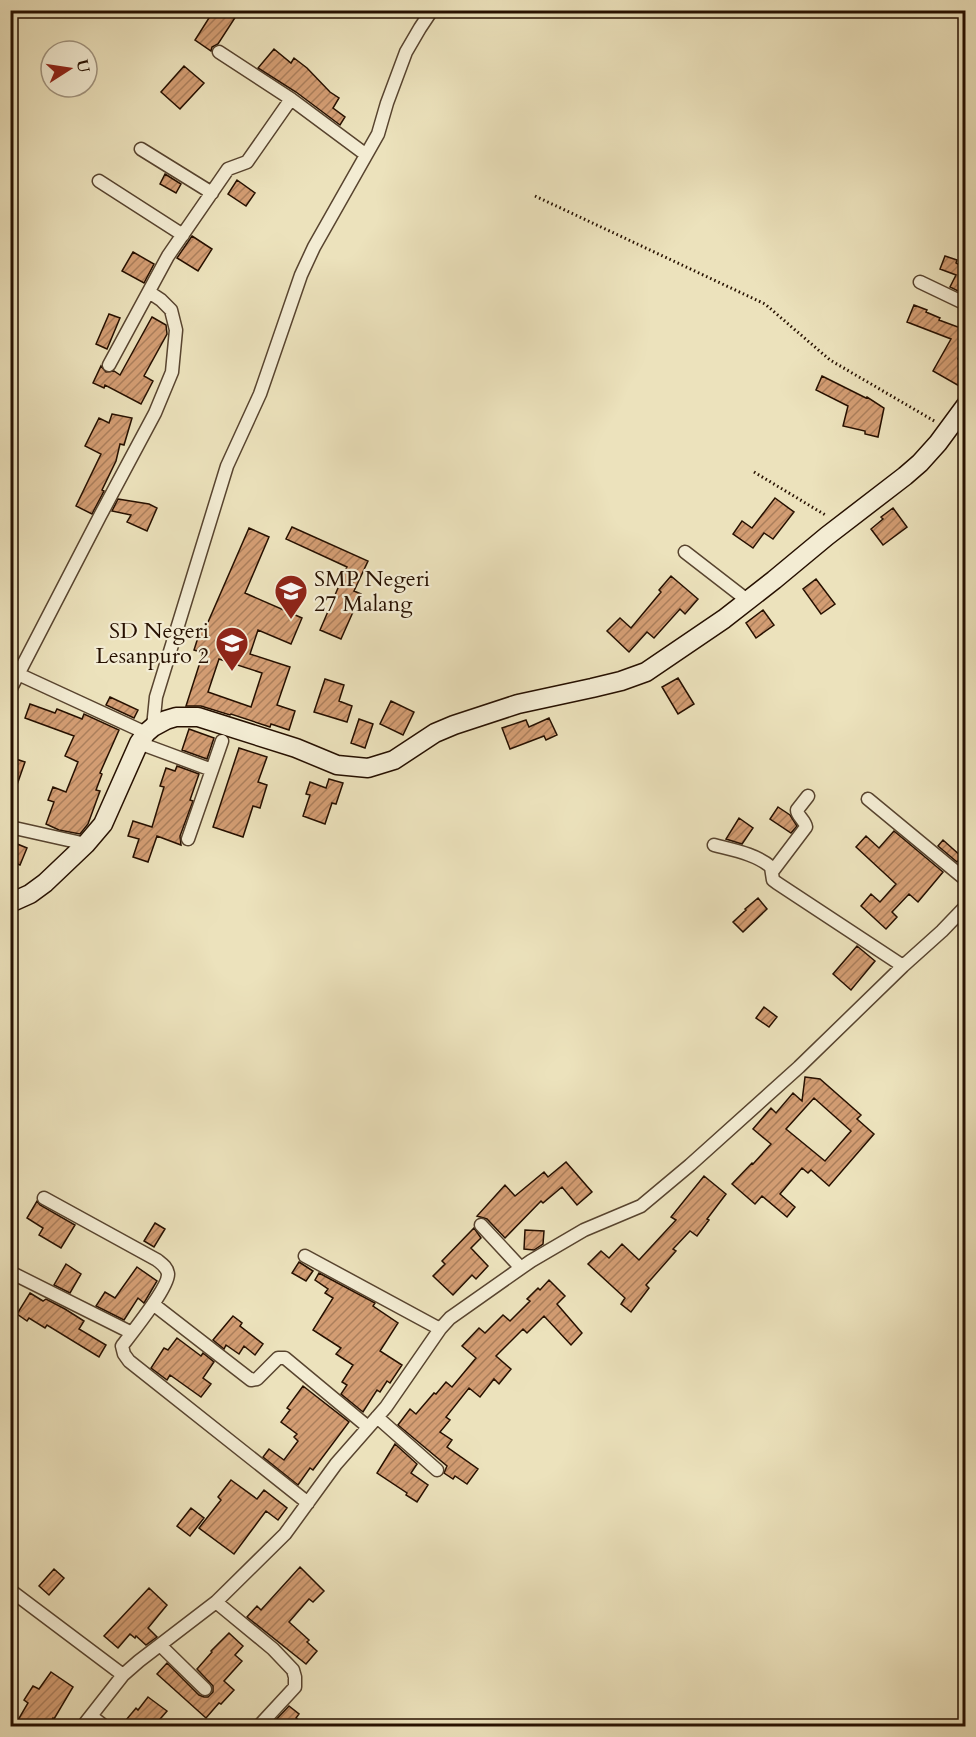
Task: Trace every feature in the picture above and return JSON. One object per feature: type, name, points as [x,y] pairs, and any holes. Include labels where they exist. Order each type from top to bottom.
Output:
[{"type":"street","points":[[10,903],[30,894],[45,883],[86,844],[103,824],[146,734],[227,466],[260,394],[301,275],[314,247],[378,134],[406,52],[432,10]]},
{"type":"street","points":[[219,52],[291,99],[366,154]]},
{"type":"street","points":[[109,365],[168,256],[228,169],[247,162],[291,99]]},
{"type":"street","points":[[141,149],[212,193]]},
{"type":"street","points":[[99,181],[183,235]]},
{"type":"street","points":[[920,282],[966,304]]},
{"type":"street","points":[[10,690],[155,413],[172,372],[176,330],[171,310],[149,292]]},
{"type":"street","points":[[146,734],[166,720],[176,717],[198,717],[296,748],[337,765],[368,768],[394,760],[435,733],[454,725],[519,704],[612,684],[646,672],[724,619],[920,463],[966,405]]},
{"type":"street","points":[[685,552],[747,600]]},
{"type":"street","points":[[18,674],[146,734],[212,770]]},
{"type":"street","points":[[188,839],[222,741]]},
{"type":"street","points":[[772,872],[806,827],[797,812],[798,806],[808,796]]},
{"type":"street","points":[[868,799],[966,880]]},
{"type":"street","points":[[10,827],[86,844]]},
{"type":"street","points":[[714,845],[758,858],[771,867],[773,880],[777,883],[903,966]]},
{"type":"street","points":[[83,1726],[123,1675],[216,1602],[285,1534],[336,1464],[399,1389],[450,1318],[531,1261],[584,1230],[640,1206],[690,1165],[799,1067],[966,906]]},
{"type":"street","points":[[44,1198],[157,1260],[167,1269],[169,1278],[122,1346],[124,1354],[129,1361],[308,1503]]},
{"type":"street","points":[[481,1225],[521,1268]]},
{"type":"street","points":[[305,1256],[440,1329]]},
{"type":"street","points":[[10,1272],[132,1333]]},
{"type":"street","points":[[153,1304],[251,1380],[257,1379],[278,1358],[285,1358],[437,1470]]},
{"type":"street","points":[[10,1590],[123,1675]]},
{"type":"street","points":[[216,1602],[273,1649],[293,1670],[296,1677],[295,1687],[259,1726]]},
{"type":"street","points":[[160,1645],[205,1689]]},
{"type":"street","points":[[91,1716],[104,1726]]},
{"type":"path","points":[[535,196],[765,304],[830,360],[948,429]]},
{"type":"path","points":[[754,472],[842,524]]},
{"type":"building","points":[[214,10],[240,10],[211,51],[195,40]]},
{"type":"building","points":[[274,49],[291,63],[294,58],[339,98],[333,108],[345,117],[340,125],[296,92],[258,68]]},
{"type":"building","points":[[184,66],[204,83],[180,109],[161,92]]},
{"type":"building","points":[[165,174],[181,184],[176,193],[160,184]]},
{"type":"building","points":[[237,180],[255,193],[246,206],[228,194]]},
{"type":"building","points":[[192,236],[212,249],[198,271],[177,258]]},
{"type":"building","points":[[133,252],[154,264],[144,283],[122,271]]},
{"type":"building","points":[[945,256],[957,260],[956,263],[961,266],[966,257],[966,295],[950,287],[956,275],[940,269]]},
{"type":"building","points":[[914,305],[927,310],[926,312],[940,318],[939,320],[966,330],[966,341],[958,359],[966,363],[966,380],[961,387],[933,371],[951,339],[907,322]]},
{"type":"building","points":[[109,314],[120,318],[107,349],[96,344]]},
{"type":"building","points":[[152,317],[166,325],[167,334],[144,376],[153,381],[141,404],[105,385],[104,388],[93,383],[101,366],[106,372],[114,371],[120,375]]},
{"type":"building","points":[[822,376],[867,397],[884,408],[878,437],[865,434],[865,431],[843,426],[848,406],[816,390]]},
{"type":"building","points":[[112,414],[132,418],[124,445],[120,444],[116,461],[102,490],[104,491],[92,514],[76,506],[101,454],[85,446],[99,418],[109,423]]},
{"type":"building","points":[[775,498],[794,512],[773,539],[764,533],[753,548],[733,534],[742,521],[752,528]]},
{"type":"building","points":[[118,499],[149,504],[157,508],[147,531],[127,522],[131,515],[112,511]]},
{"type":"building","points":[[893,508],[907,527],[883,545],[871,529]]},
{"type":"building","points":[[292,527],[368,561],[354,591],[361,594],[341,639],[320,630],[347,567],[286,539]]},
{"type":"building","points":[[249,528],[269,537],[245,593],[302,618],[291,644],[258,630],[250,654],[290,667],[277,705],[295,711],[289,730],[271,724],[270,727],[201,706],[186,706],[203,653],[194,650],[201,628],[205,629]],"holes":[[[219,659],[262,673],[251,707],[208,692]]]},
{"type":"building","points":[[671,576],[698,599],[685,614],[680,609],[654,638],[647,632],[629,652],[607,631],[620,618],[631,628],[661,592],[659,590]]},
{"type":"building","points":[[816,579],[835,604],[821,614],[803,589]]},
{"type":"building","points":[[763,610],[774,625],[756,638],[746,623]]},
{"type":"building","points":[[678,678],[694,704],[678,714],[662,687]]},
{"type":"building","points":[[325,679],[344,685],[339,701],[352,706],[347,722],[314,712]]},
{"type":"building","points":[[110,697],[138,710],[134,718],[106,705]]},
{"type":"building","points":[[391,701],[414,712],[403,735],[380,724]]},
{"type":"building","points":[[30,704],[55,713],[57,709],[82,719],[84,714],[119,730],[100,773],[102,774],[96,790],[100,791],[88,824],[80,834],[59,830],[46,824],[54,802],[48,800],[53,787],[66,792],[78,762],[65,756],[74,736],[25,718]]},
{"type":"building","points":[[549,718],[557,735],[546,740],[544,736],[510,749],[502,728],[526,720],[529,727]]},
{"type":"building","points":[[359,719],[373,724],[365,748],[351,743]]},
{"type":"building","points":[[189,729],[214,738],[207,759],[182,750]]},
{"type":"building","points":[[239,748],[267,757],[258,782],[267,785],[260,808],[253,806],[243,837],[213,827]]},
{"type":"building","points":[[10,757],[25,762],[12,799],[10,799]]},
{"type":"building","points":[[177,766],[199,774],[190,800],[193,801],[180,836],[181,845],[157,836],[148,862],[133,857],[139,839],[128,836],[133,821],[152,827],[164,787],[160,786],[166,768],[175,771]]},
{"type":"building","points":[[329,779],[343,783],[336,804],[332,803],[325,824],[303,816],[310,795],[306,794],[310,782],[326,788]]},
{"type":"building","points":[[778,807],[790,815],[797,826],[791,833],[770,819]]},
{"type":"building","points":[[739,818],[753,828],[742,844],[726,839]]},
{"type":"building","points":[[894,831],[943,872],[918,902],[909,894],[892,912],[897,917],[886,929],[861,906],[871,894],[880,902],[896,884],[856,847],[866,836],[879,848]]},
{"type":"building","points":[[943,840],[962,857],[957,862],[938,846]]},
{"type":"building","points":[[10,841],[27,848],[20,865],[10,861]]},
{"type":"building","points":[[758,898],[767,909],[743,932],[733,922]]},
{"type":"building","points":[[857,946],[875,961],[851,990],[833,974]]},
{"type":"building","points":[[764,1007],[777,1017],[769,1027],[756,1018]]},
{"type":"building","points":[[805,1077],[820,1079],[861,1115],[857,1119],[874,1134],[829,1186],[811,1170],[808,1173],[802,1168],[780,1194],[795,1207],[787,1217],[762,1196],[755,1204],[732,1184],[771,1144],[753,1129],[771,1108],[776,1113],[793,1093],[802,1101]],"holes":[[[814,1098],[851,1131],[825,1161],[786,1129]]]},
{"type":"building","points":[[566,1162],[592,1192],[577,1205],[562,1187],[543,1203],[541,1201],[505,1238],[487,1219],[477,1216],[505,1185],[515,1196],[544,1172],[548,1177]]},
{"type":"building","points":[[704,1176],[726,1194],[697,1236],[690,1231],[673,1249],[676,1251],[646,1285],[649,1288],[631,1312],[621,1304],[625,1298],[588,1264],[601,1251],[609,1258],[622,1244],[639,1260],[676,1220],[671,1217]]},
{"type":"building","points":[[37,1201],[75,1225],[61,1248],[39,1235],[43,1228],[27,1218]]},
{"type":"building","points":[[155,1223],[165,1229],[154,1247],[144,1241]]},
{"type":"building","points":[[474,1228],[481,1238],[471,1248],[488,1266],[476,1279],[472,1275],[453,1295],[433,1276],[445,1264],[442,1261]]},
{"type":"building","points":[[525,1230],[544,1231],[543,1244],[534,1250],[524,1249]]},
{"type":"building","points":[[299,1262],[313,1271],[306,1281],[292,1273]]},
{"type":"building","points":[[66,1264],[81,1274],[70,1293],[54,1285]]},
{"type":"building","points":[[137,1267],[157,1281],[144,1303],[138,1298],[124,1320],[96,1306],[105,1292],[115,1298]]},
{"type":"building","points":[[319,1273],[375,1303],[373,1306],[398,1323],[380,1351],[402,1365],[390,1383],[387,1381],[380,1392],[377,1390],[363,1412],[341,1394],[347,1385],[342,1382],[353,1365],[336,1354],[341,1348],[313,1330],[333,1298],[325,1293],[328,1289],[315,1280]]},
{"type":"building","points":[[549,1280],[565,1296],[557,1304],[582,1333],[571,1345],[544,1316],[527,1333],[523,1329],[496,1356],[511,1369],[499,1384],[494,1379],[480,1397],[469,1388],[446,1417],[450,1420],[440,1432],[452,1440],[447,1447],[478,1469],[467,1484],[455,1476],[453,1479],[444,1473],[447,1466],[398,1425],[410,1409],[416,1414],[446,1382],[452,1387],[476,1358],[462,1346],[479,1328],[485,1333],[503,1315],[510,1321],[530,1301],[527,1299]]},
{"type":"building","points":[[30,1293],[43,1301],[46,1299],[84,1321],[79,1329],[106,1345],[99,1357],[47,1325],[45,1328],[17,1314]]},
{"type":"building","points":[[233,1316],[242,1323],[240,1326],[263,1344],[255,1355],[244,1346],[239,1354],[226,1345],[224,1349],[213,1340]]},
{"type":"building","points":[[177,1338],[201,1356],[203,1353],[214,1362],[203,1378],[211,1384],[201,1397],[170,1375],[167,1380],[151,1368],[164,1348],[168,1350]]},
{"type":"building","points":[[303,1386],[349,1422],[313,1470],[310,1468],[298,1485],[263,1457],[269,1449],[284,1460],[298,1441],[294,1437],[297,1434],[281,1422],[290,1410],[287,1408]]},
{"type":"building","points":[[395,1444],[417,1464],[411,1473],[428,1485],[417,1502],[377,1473]]},
{"type":"building","points":[[231,1480],[257,1499],[264,1490],[287,1508],[278,1520],[266,1511],[234,1554],[199,1528],[221,1500],[218,1497]]},
{"type":"building","points":[[191,1508],[204,1518],[190,1536],[177,1526]]},
{"type":"building","points":[[300,1567],[324,1591],[313,1602],[309,1599],[289,1622],[309,1640],[307,1642],[317,1651],[306,1664],[247,1617],[257,1606],[261,1610]]},
{"type":"building","points":[[54,1569],[64,1578],[49,1595],[39,1586]]},
{"type":"building","points":[[149,1588],[167,1605],[148,1628],[157,1637],[146,1645],[130,1634],[118,1648],[104,1636]]},
{"type":"building","points":[[229,1633],[243,1646],[235,1655],[242,1661],[224,1681],[234,1690],[206,1718],[157,1674],[167,1663],[199,1695],[208,1697],[213,1692],[213,1686],[197,1669]]},
{"type":"building","points":[[51,1672],[73,1687],[48,1726],[28,1726],[18,1720],[28,1703],[24,1700],[33,1686],[39,1689]]},
{"type":"building","points":[[148,1697],[167,1711],[154,1726],[121,1726],[136,1708],[138,1710]]},
{"type":"building","points":[[289,1706],[299,1714],[296,1718],[307,1726],[270,1726]]},
{"type":"place","name":"SMP Negeri 27 Malang","points":[[291,620]]},
{"type":"place","name":"SD Negeri Lesanpuro 2","points":[[232,672]]}]
